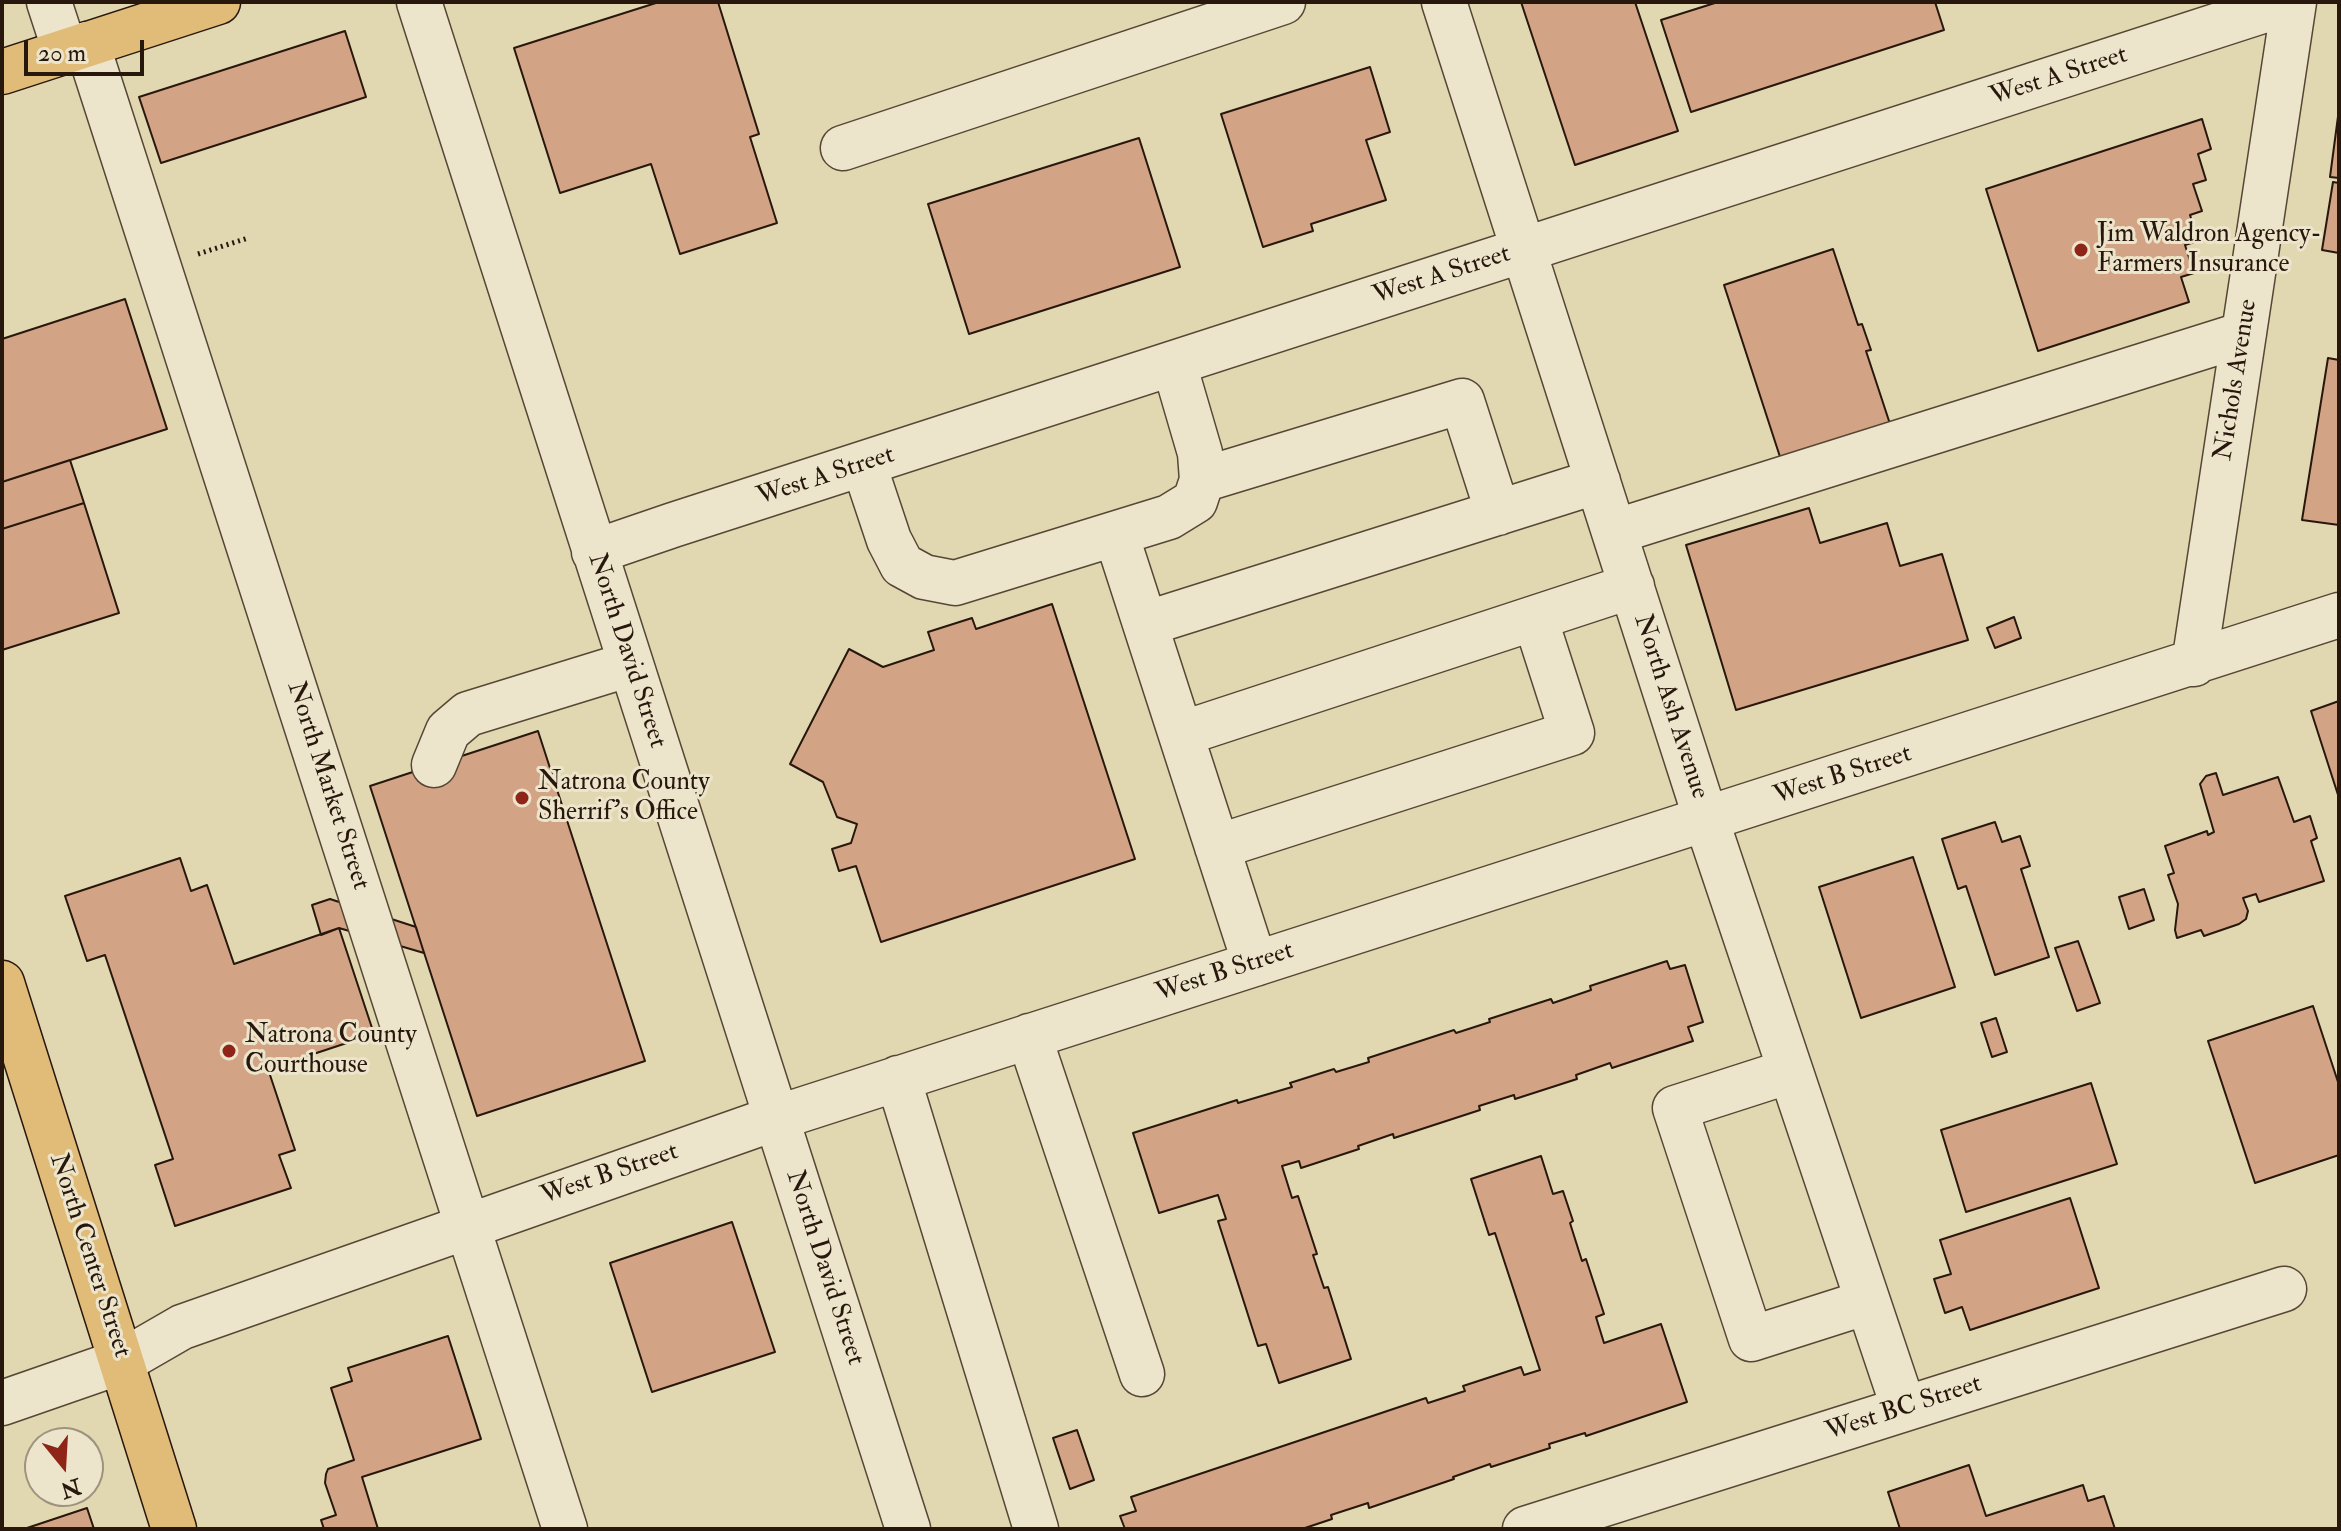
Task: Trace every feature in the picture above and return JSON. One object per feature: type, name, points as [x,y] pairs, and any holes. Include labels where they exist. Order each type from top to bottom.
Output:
[{"type":"main road","points":[[2,72],[218,2]]},
{"type":"main road","name":"North Center Street","points":[[5,1003],[123,1361],[174,1529]]},
{"type":"street","name":"North Market Street","points":[[49,2],[76,48],[468,1224],[565,1529]]},
{"type":"street","name":"North David Street","points":[[419,2],[908,1529]]},
{"type":"street","points":[[843,148],[1283,2]]},
{"type":"street","name":"North Ash Avenue","points":[[1444,2],[1706,819],[1904,1409]]},
{"type":"street","name":"West A Street","points":[[594,552],[2292,2]]},
{"type":"street","name":"Nichols Avenue","points":[[2194,664],[2292,2]]},
{"type":"street","points":[[1614,532],[2244,334]]},
{"type":"street","points":[[864,465],[889,540],[902,565],[924,577],[955,583],[1169,517],[1195,501],[1202,480],[1200,453],[1174,364]]},
{"type":"street","points":[[1202,480],[1462,401],[1498,513]]},
{"type":"street","points":[[1145,624],[1598,481]]},
{"type":"street","points":[[1116,534],[1255,964]]},
{"type":"street","points":[[1181,734],[1632,586]]},
{"type":"street","name":"West B Street","points":[[2,1403],[123,1361],[182,1327],[776,1118],[2339,615]]},
{"type":"street","points":[[1217,847],[1572,733],[1535,618]]},
{"type":"street","points":[[434,765],[448,731],[468,714],[630,664]]},
{"type":"street","points":[[1029,1036],[1142,1374]]},
{"type":"street","points":[[1790,1071],[1675,1108],[1751,1339],[1867,1302]]},
{"type":"street","points":[[898,1078],[1036,1529]]},
{"type":"street","name":"West BC Street","points":[[1525,1529],[2284,1289]]},
{"type":"path","points":[[195,254],[248,238]]},
{"type":"building","points":[[659,2],[718,2],[759,134],[750,137],[777,223],[680,254],[651,164],[560,193],[514,48]]},
{"type":"building","points":[[1521,2],[1635,2],[1678,131],[1575,165]]},
{"type":"building","points":[[1718,2],[1935,2],[1944,30],[1691,112],[1661,20]]},
{"type":"building","points":[[345,31],[366,97],[161,163],[139,97]]},
{"type":"building","points":[[1370,67],[1390,132],[1366,140],[1386,200],[1311,224],[1313,231],[1263,247],[1221,114]]},
{"type":"building","points":[[2339,109],[2339,178],[2330,177]]},
{"type":"building","points":[[2202,119],[2211,149],[2198,154],[2206,180],[2193,184],[2202,211],[2190,215],[2198,241],[2185,245],[2194,273],[2181,277],[2189,302],[2038,351],[1986,189]]},
{"type":"building","points":[[1139,138],[1180,267],[969,334],[928,204]]},
{"type":"building","points":[[2333,182],[2339,183],[2339,253],[2322,250]]},
{"type":"building","points":[[1833,249],[1858,325],[1862,324],[1871,350],[1866,351],[1891,427],[1782,463],[1724,285]]},
{"type":"building","points":[[125,299],[167,429],[2,482],[2,339]]},
{"type":"building","points":[[2328,358],[2339,360],[2339,525],[2302,520]]},
{"type":"building","points":[[70,460],[84,503],[2,529],[2,482]]},
{"type":"building","points":[[84,503],[119,613],[2,650],[2,529]]},
{"type":"building","points":[[1809,508],[1820,543],[1887,523],[1900,566],[1942,554],[1968,640],[1736,710],[1686,545]]},
{"type":"building","points":[[1052,604],[1135,859],[881,942],[856,866],[839,871],[832,849],[851,843],[857,824],[837,817],[823,782],[790,764],[849,649],[883,667],[934,650],[928,632],[972,618],[976,629]]},
{"type":"building","points":[[2014,617],[2021,638],[1995,648],[1987,628]]},
{"type":"building","points":[[2339,701],[2339,798],[2311,711]]},
{"type":"building","points":[[538,731],[645,1061],[477,1116],[370,786]]},
{"type":"building","points":[[2216,773],[2223,795],[2278,777],[2294,822],[2310,816],[2317,838],[2311,841],[2324,881],[2259,902],[2256,894],[2243,898],[2248,911],[2246,919],[2239,924],[2204,936],[2201,930],[2177,938],[2178,904],[2168,875],[2174,873],[2165,846],[2207,831],[2208,835],[2214,832],[2200,784],[2206,776]]},
{"type":"building","points":[[1995,822],[2002,842],[2020,836],[2030,866],[2021,869],[2049,957],[1995,975],[1966,886],[1958,889],[1942,839]]},
{"type":"building","points":[[1913,857],[1955,987],[1861,1018],[1819,887]]},
{"type":"building","name":"Natrona County Courthouse","points":[[180,858],[191,891],[207,885],[234,964],[339,928],[374,1034],[268,1069],[295,1150],[279,1155],[291,1188],[175,1226],[155,1165],[173,1159],[105,955],[87,961],[65,896]]},
{"type":"building","points":[[2144,889],[2154,920],[2129,929],[2119,897]]},
{"type":"building","points":[[330,899],[416,927],[424,953],[339,928],[321,935],[312,905]]},
{"type":"building","points":[[2078,941],[2100,1003],[2077,1011],[2055,948]]},
{"type":"building","points":[[1667,961],[1670,969],[1685,965],[1703,1022],[1688,1027],[1693,1041],[1612,1068],[1610,1063],[1576,1075],[1577,1079],[1515,1099],[1514,1095],[1479,1106],[1480,1110],[1394,1138],[1393,1134],[1301,1168],[1299,1161],[1282,1166],[1292,1198],[1298,1196],[1317,1254],[1313,1255],[1324,1288],[1328,1287],[1351,1359],[1279,1383],[1266,1344],[1258,1346],[1218,1221],[1226,1219],[1218,1195],[1159,1213],[1133,1133],[1237,1100],[1238,1103],[1292,1087],[1290,1083],[1369,1062],[1368,1058],[1454,1030],[1456,1033],[1551,999],[1553,1003],[1591,990],[1590,986]]},
{"type":"building","points":[[2313,1006],[2339,1085],[2339,1155],[2255,1183],[2208,1041]]},
{"type":"building","points":[[1996,1018],[2007,1052],[1992,1057],[1981,1023]]},
{"type":"building","points":[[2091,1083],[2117,1164],[1966,1212],[1941,1130]]},
{"type":"building","points":[[1541,1156],[1553,1194],[1563,1191],[1582,1261],[1586,1259],[1604,1314],[1596,1317],[1604,1343],[1661,1324],[1687,1402],[1586,1436],[1585,1433],[1549,1444],[1550,1448],[1491,1467],[1490,1464],[1369,1508],[1368,1503],[1331,1515],[1332,1519],[1302,1529],[1125,1529],[1120,1516],[1136,1511],[1131,1497],[1426,1398],[1428,1403],[1465,1391],[1463,1386],[1521,1367],[1524,1375],[1540,1370],[1495,1233],[1489,1235],[1471,1179]]},
{"type":"building","points":[[2070,1198],[2099,1288],[1970,1330],[1962,1307],[1945,1313],[1934,1279],[1951,1274],[1940,1240]]},
{"type":"building","points":[[732,1222],[775,1352],[652,1392],[610,1263]]},
{"type":"building","points":[[448,1336],[481,1439],[362,1477],[378,1529],[324,1529],[321,1520],[336,1515],[325,1483],[328,1469],[354,1460],[331,1388],[352,1381],[348,1368]]},
{"type":"building","points":[[1077,1430],[1094,1480],[1070,1489],[1053,1438]]},
{"type":"building","points":[[1969,1465],[1986,1516],[2083,1485],[2088,1501],[2104,1496],[2115,1529],[1900,1529],[1888,1492]]},
{"type":"building","points":[[87,1508],[94,1529],[24,1529]]},
{"type":"place","name":"Jim Waldron Agency- Farmers Insurance","points":[[2081,250]]},
{"type":"place","name":"Natrona County Sherrif's Office","points":[[522,798]]},
{"type":"place","name":"Natrona County Courthouse","points":[[229,1051]]}]
